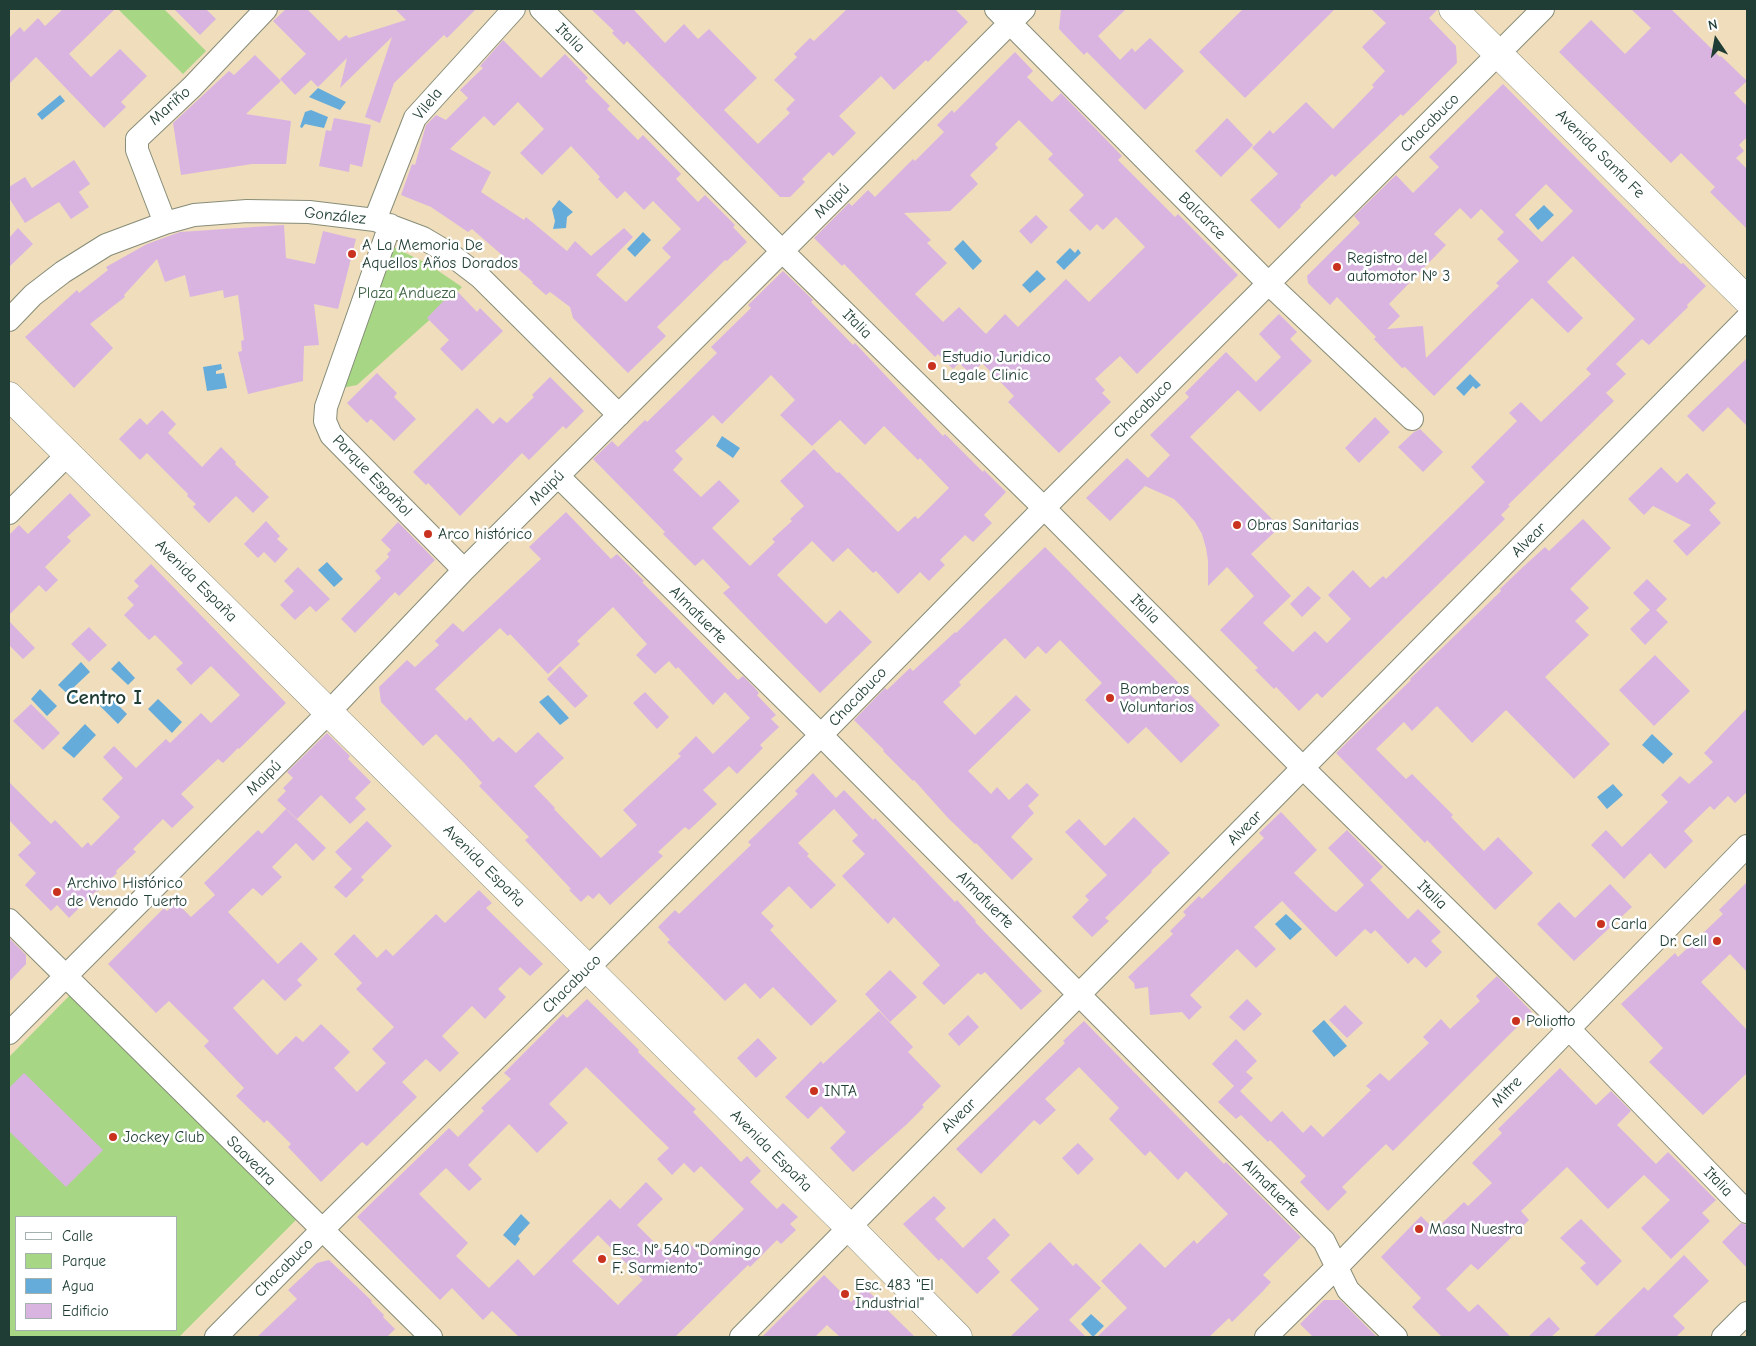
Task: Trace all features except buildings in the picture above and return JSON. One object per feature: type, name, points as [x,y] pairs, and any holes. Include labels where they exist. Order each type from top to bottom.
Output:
[{"type":"main road","name":"Avenida Santa Fe","points":[[1453,9],[1747,300]]},
{"type":"main road","name":"Avenida España","points":[[9,396],[330,712],[958,1337]]},
{"type":"street","name":"Mariño","points":[[165,224],[136,150],[137,139],[192,87],[266,9]]},
{"type":"street","name":"Vilela","points":[[382,222],[415,118],[514,9]]},
{"type":"street","name":"Italia","points":[[541,9],[1304,769],[1569,1029],[1747,1212]]},
{"type":"street","name":"Chacabuco","points":[[216,1337],[821,735],[1044,508],[1543,9]]},
{"type":"street","name":"Maipú","points":[[9,1033],[330,712],[464,570],[782,251],[1010,13]]},
{"type":"street","name":"Balcarce","points":[[1010,13],[1268,283],[1412,419]]},
{"type":"street","name":"González","points":[[9,320],[33,295],[63,272],[106,245],[194,215],[247,211],[309,212],[382,222],[423,238],[450,254],[480,277],[619,415]]},
{"type":"street","name":"Parque Español","points":[[382,222],[326,407],[325,421],[331,435],[464,570]]},
{"type":"street","name":"Alvear","points":[[741,1337],[1304,769],[1747,318]]},
{"type":"street","points":[[9,513],[68,454]]},
{"type":"street","name":"Almafuerte","points":[[558,476],[821,735],[1324,1241],[1348,1290],[1396,1337]]},
{"type":"street","name":"Mitre","points":[[1266,1337],[1337,1267],[1747,846]]},
{"type":"street","name":"Saavedra","points":[[9,920],[431,1337]]},
{"type":"street","points":[[1723,1337],[1747,1313]]},
{"type":"green space","points":[[118,9],[164,9],[206,51],[183,74]]},
{"type":"green space","name":"Plaza Andueza","points":[[385,243],[428,264],[462,287],[435,315],[357,385],[342,388]]},
{"type":"green space","name":"Jockey Club","points":[[72,993],[298,1218],[179,1337],[9,1337],[9,1057]]},
{"type":"water","points":[[318,88],[346,102],[340,110],[309,97]]},
{"type":"water","points":[[60,95],[65,101],[42,120],[37,114]]},
{"type":"water","points":[[311,110],[328,117],[324,128],[305,124],[302,128],[300,127],[305,112]]},
{"type":"water","points":[[559,200],[573,212],[567,217],[566,228],[553,229],[555,221],[552,209]]},
{"type":"water","points":[[1544,205],[1554,215],[1538,230],[1529,219]]},
{"type":"water","points":[[643,232],[651,240],[635,257],[627,249]]},
{"type":"water","points":[[963,240],[982,261],[973,270],[954,249]]},
{"type":"water","points":[[1070,248],[1075,253],[1078,249],[1081,253],[1064,270],[1056,262]]},
{"type":"water","points":[[1037,270],[1046,279],[1030,293],[1022,285]]},
{"type":"water","points":[[221,364],[222,369],[216,371],[216,374],[224,373],[227,388],[207,391],[203,367]]},
{"type":"water","points":[[1470,374],[1481,385],[1476,389],[1473,386],[1464,396],[1456,388]]},
{"type":"water","points":[[722,436],[740,448],[733,458],[716,446]]},
{"type":"water","points":[[327,562],[343,579],[334,587],[318,570]]},
{"type":"water","points":[[119,661],[135,678],[128,685],[111,669]]},
{"type":"water","points":[[81,662],[90,672],[74,687],[79,693],[73,699],[58,685]]},
{"type":"water","points":[[40,689],[57,706],[47,716],[31,699]]},
{"type":"water","points":[[108,695],[127,714],[118,724],[99,705]]},
{"type":"water","points":[[548,695],[569,718],[560,725],[539,702]]},
{"type":"water","points":[[158,699],[182,722],[172,733],[148,709]]},
{"type":"water","points":[[85,724],[96,735],[74,758],[62,748]]},
{"type":"water","points":[[1652,734],[1673,754],[1663,764],[1642,745]]},
{"type":"water","points":[[1613,784],[1623,795],[1607,809],[1597,797]]},
{"type":"water","points":[[1286,914],[1302,929],[1290,940],[1275,924]]},
{"type":"water","points":[[1324,1020],[1347,1046],[1334,1057],[1312,1031]]},
{"type":"water","points":[[521,1214],[530,1223],[518,1236],[520,1239],[515,1246],[503,1235]]},
{"type":"water","points":[[1091,1314],[1104,1326],[1093,1337],[1081,1324]]},
{"type":"place","name":"A La Memoria De Aquellos Años Dorados","points":[[352,254]]},
{"type":"place","name":"Registro del automotor Nº 3","points":[[1337,267]]},
{"type":"place","name":"Estudio Juridico Legale Clinic","points":[[932,366]]},
{"type":"place","name":"Obras Sanitarias","points":[[1237,525]]},
{"type":"place","name":"Arco histórico","points":[[428,534]]},
{"type":"place","name":"Bomberos Voluntarios","points":[[1110,698]]},
{"type":"place","name":"Archivo Histórico de Venado Tuerto","points":[[57,892]]},
{"type":"place","name":"Carla","points":[[1601,924]]},
{"type":"place","name":"Dr. Cell","points":[[1717,941]]},
{"type":"place","name":"Poliotto","points":[[1516,1021]]},
{"type":"place","name":"INTA","points":[[814,1091]]},
{"type":"place","name":"Jockey Club","points":[[113,1137]]},
{"type":"place","name":"Masa Nuestra","points":[[1419,1229]]},
{"type":"place","name":"Esc. N° 540 \"Domingo F. Sarmiento\"","points":[[602,1259]]},
{"type":"place","name":"Esc. 483 \"El Industrial\"","points":[[845,1294]]},
{"type":"district","name":"Centro I","points":[[104,698]]}]
